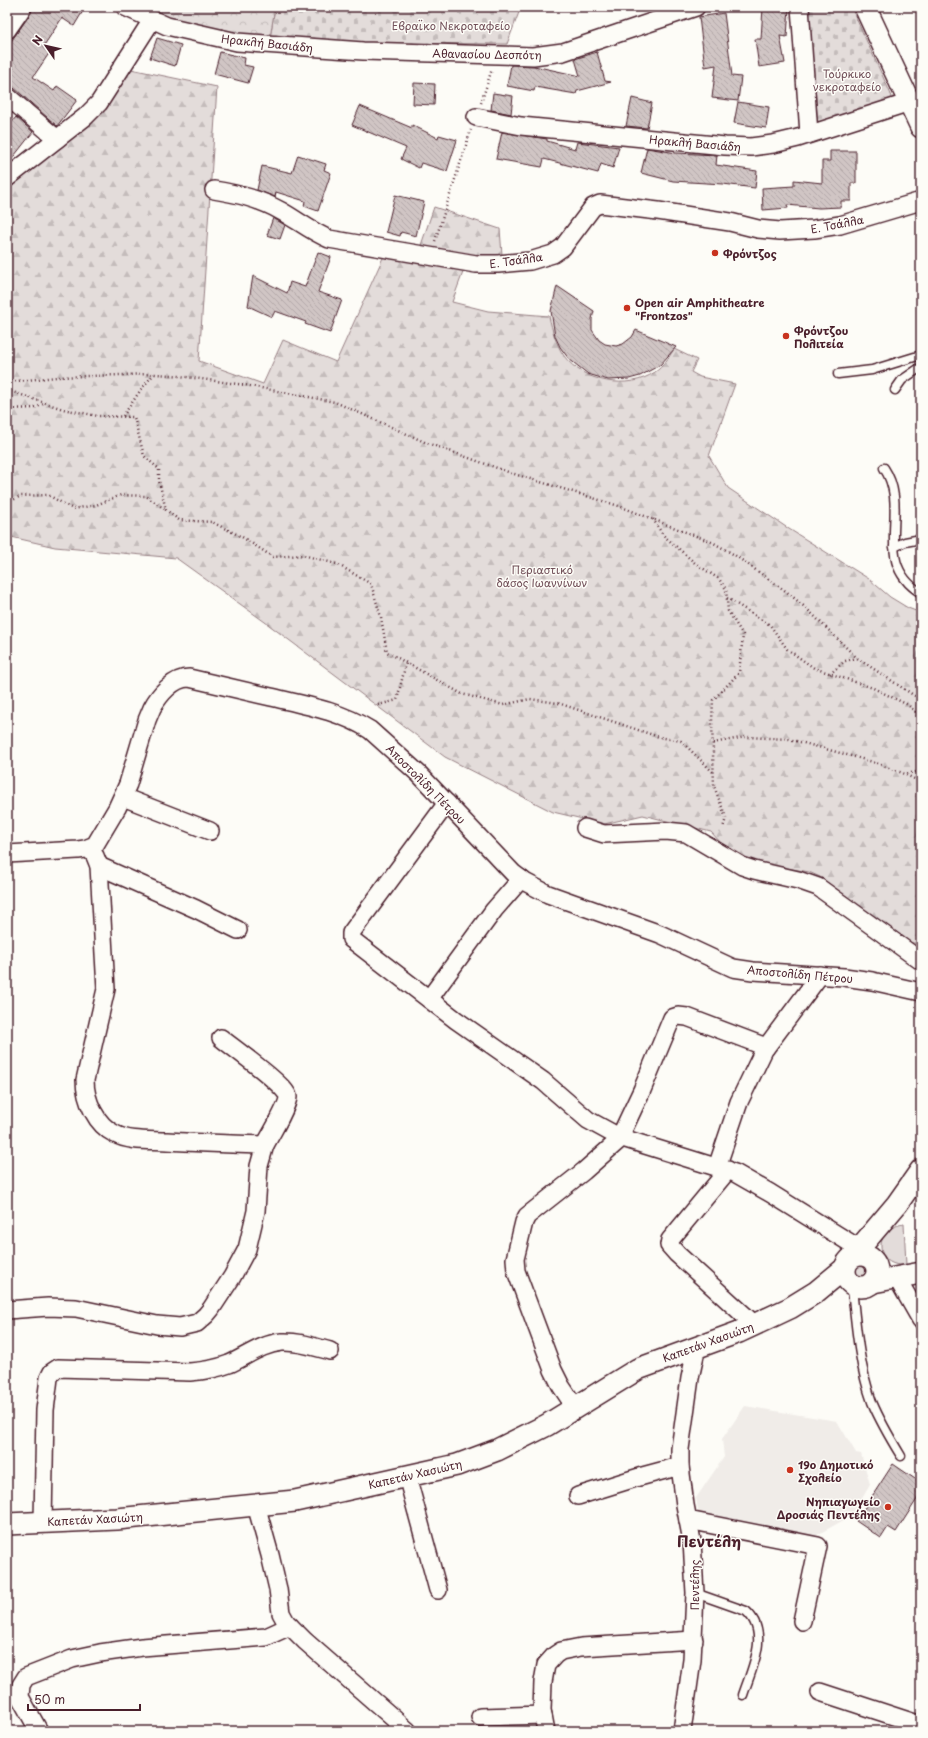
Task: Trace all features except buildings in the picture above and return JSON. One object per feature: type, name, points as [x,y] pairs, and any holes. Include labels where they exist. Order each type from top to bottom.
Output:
[{"type":"street","points":[[7,30],[23,7]]},
{"type":"street","name":"Ηρακλή Βασιάδη","points":[[125,7],[167,26],[237,42],[302,48],[415,52]]},
{"type":"street","name":"Αθανασίου Δεσπότη","points":[[415,52],[533,56],[557,53],[696,7]]},
{"type":"street","points":[[800,7],[809,134]]},
{"type":"street","points":[[865,7],[921,127]]},
{"type":"street","points":[[10,172],[85,117],[104,97],[152,20]]},
{"type":"street","points":[[7,96],[57,139]]},
{"type":"street","name":"Ηρακλή Βασιάδη","points":[[476,117],[496,122],[544,129],[741,147],[773,144],[910,102]]},
{"type":"street","name":"Ε. Τσάλλα","points":[[214,190],[244,195],[258,200],[281,211],[329,239],[486,264],[524,261],[544,257],[563,247],[592,207],[600,204],[658,211],[730,222],[758,229],[780,231],[814,229],[840,225],[921,201]]},
{"type":"street","name":"Αποστολίδη Πέτρου","points":[[89,848],[99,841],[123,797],[152,708],[159,697],[170,686],[178,680],[185,678],[324,710],[354,720],[370,730],[398,755],[447,803],[506,866],[521,879],[548,894],[660,934],[733,968],[753,971],[861,979],[921,992]]},
{"type":"street","points":[[123,797],[210,831]]},
{"type":"street","points":[[447,803],[351,933],[351,938],[456,1020],[542,1081],[582,1115],[620,1137],[674,1156],[722,1169],[770,1193],[862,1266],[897,1278],[921,1273]]},
{"type":"street","points":[[585,828],[604,834],[666,831],[686,833],[742,866],[798,880],[818,887],[921,961]]},
{"type":"street","points":[[7,854],[89,848],[95,856],[99,866],[106,989],[85,1080],[85,1091],[94,1113],[109,1130],[123,1138],[265,1145]]},
{"type":"street","points":[[99,866],[196,909],[238,930]]},
{"type":"street","points":[[429,999],[494,910],[521,879]]},
{"type":"street","points":[[755,1325],[676,1254],[668,1245],[670,1240],[722,1169],[741,1096],[766,1046],[820,975]]},
{"type":"street","points":[[575,1407],[561,1386],[553,1370],[518,1276],[515,1259],[522,1228],[527,1216],[610,1149],[620,1137],[642,1090],[672,1018],[678,1016],[688,1017],[766,1046]]},
{"type":"street","points":[[7,1310],[48,1307],[76,1308],[157,1325],[180,1327],[197,1323],[211,1309],[232,1277],[247,1249],[256,1211],[259,1166],[265,1145],[286,1105],[288,1098],[286,1093],[271,1077],[221,1038]]},
{"type":"street","name":"Καπετάν Χασιώτη","points":[[7,1524],[117,1519],[192,1510],[295,1501],[457,1465],[486,1454],[520,1439],[638,1369],[755,1325],[790,1308],[862,1266],[921,1170]]},
{"type":"street","points":[[897,1278],[921,1320]]},
{"type":"street","points":[[43,1522],[46,1410],[49,1378],[58,1368],[190,1372],[230,1364],[262,1346],[283,1342],[294,1342],[330,1351]]},
{"type":"street","name":"Πεντέλης","points":[[682,1731],[690,1686],[694,1640],[694,1556],[680,1466],[680,1449],[687,1398],[697,1346]]},
{"type":"street","points":[[578,1496],[680,1466]]},
{"type":"street","points":[[407,1476],[438,1590]]},
{"type":"street","points":[[256,1505],[278,1589],[281,1612],[290,1626],[305,1641],[408,1731]]},
{"type":"street","points":[[688,1520],[818,1546],[802,1621]]},
{"type":"street","points":[[40,1731],[20,1697],[21,1685],[26,1677],[72,1659],[100,1653],[142,1647],[266,1637],[290,1626]]},
{"type":"street","points":[[480,1717],[545,1723],[542,1698],[544,1670],[551,1658],[560,1651],[581,1647],[694,1640]]},
{"type":"street","points":[[820,1692],[921,1725]]},
{"type":"lane","points":[[838,374],[872,370],[921,355]]},
{"type":"lane","points":[[895,390],[902,380],[921,367]]},
{"type":"lane","points":[[884,468],[890,478],[894,490],[895,560],[902,574],[912,586],[921,593]]},
{"type":"lane","points":[[894,548],[905,542],[921,539]]},
{"type":"lane","points":[[862,1266],[859,1347],[868,1388],[880,1418],[901,1456]]},
{"type":"lane","points":[[694,1593],[746,1612],[752,1616],[757,1626],[759,1641],[743,1695]]},
{"type":"path","points":[[430,255],[496,55]]},
{"type":"path","points":[[122,417],[142,388],[154,374]]},
{"type":"path","points":[[7,382],[57,377],[154,374],[202,378],[335,402],[427,443],[485,465],[619,506],[709,540],[733,554],[806,608],[857,658],[921,700]]},
{"type":"path","points":[[7,390],[63,409],[98,416],[134,417],[144,456],[159,469],[159,481],[166,510]]},
{"type":"path","points":[[7,409],[35,408],[46,403]]},
{"type":"path","points":[[7,504],[21,496],[48,496],[73,509],[96,505],[121,495],[146,496],[179,520],[212,522],[242,537],[273,557],[304,555],[337,564],[371,584],[381,617],[387,652],[406,663],[462,694],[503,705],[530,699],[558,703],[659,737],[681,741],[714,773]]},
{"type":"path","points":[[653,518],[663,535],[695,563],[719,579],[726,589],[728,611],[743,635],[739,673],[713,700],[714,786],[726,818],[723,828]]},
{"type":"path","points":[[727,598],[770,625],[787,648],[814,668],[874,688],[908,705],[921,718]]},
{"type":"path","points":[[830,674],[845,661],[857,658]]},
{"type":"path","points":[[378,705],[397,700],[406,663]]},
{"type":"path","points":[[915,712],[921,705]]},
{"type":"path","points":[[713,742],[746,737],[789,739],[873,762],[906,774],[921,782]]},
{"type":"path","points":[[906,774],[921,771]]},
{"type":"shaded area","name":"19ο Δημοτικό Σχολείο","points":[[745,1406],[837,1421],[856,1453],[861,1454],[870,1484],[851,1516],[815,1536],[786,1536],[699,1516],[696,1498],[724,1457],[722,1439]]},
{"type":"green space","points":[[141,7],[275,7],[270,38],[237,34],[205,27],[173,19]]},
{"type":"green space","name":"Εβραϊκο Νεκροταφείο","points":[[275,7],[521,7],[507,44],[358,43],[270,38]]},
{"type":"green space","name":"Τούρκικο νεκροταφείο","points":[[808,7],[851,7],[893,99],[818,125]]},
{"type":"green space","name":"Περιαστικό δάσος Ιωαννίνων","points":[[126,68],[217,87],[199,361],[263,384],[283,340],[336,362],[386,251],[417,257],[434,207],[500,229],[502,255],[469,256],[452,302],[488,311],[549,316],[555,337],[564,356],[572,365],[582,372],[606,381],[632,381],[644,378],[661,367],[674,349],[697,360],[691,372],[700,377],[735,384],[709,456],[728,488],[789,529],[869,579],[890,597],[908,608],[921,613],[921,944],[906,942],[820,877],[809,872],[743,860],[731,854],[711,832],[643,815],[604,824],[553,812],[445,757],[265,622],[176,558],[55,547],[7,536],[7,183]]},
{"type":"green space","points":[[904,1224],[906,1265],[895,1264],[888,1260],[883,1254],[881,1247],[882,1240],[886,1233],[894,1227]]},
{"type":"green space","points":[[862,1260],[870,1263],[873,1271],[870,1279],[862,1282],[854,1279],[851,1271],[854,1263]]},
{"type":"place","name":"Φρόντζος","points":[[715,253]]},
{"type":"place","name":"Open air Amphitheatre \"Frontzos\"","points":[[627,308]]},
{"type":"place","name":"Φρόντζου Πολιτεία","points":[[786,336]]},
{"type":"place","name":"19ο Δημοτικό Σχολείο","points":[[790,1470]]},
{"type":"place","name":"Νηπιαγωγείο Δροσιάς Πεντέλης","points":[[888,1507]]},
{"type":"district","name":"Πεντέλη","points":[[709,1540]]}]
